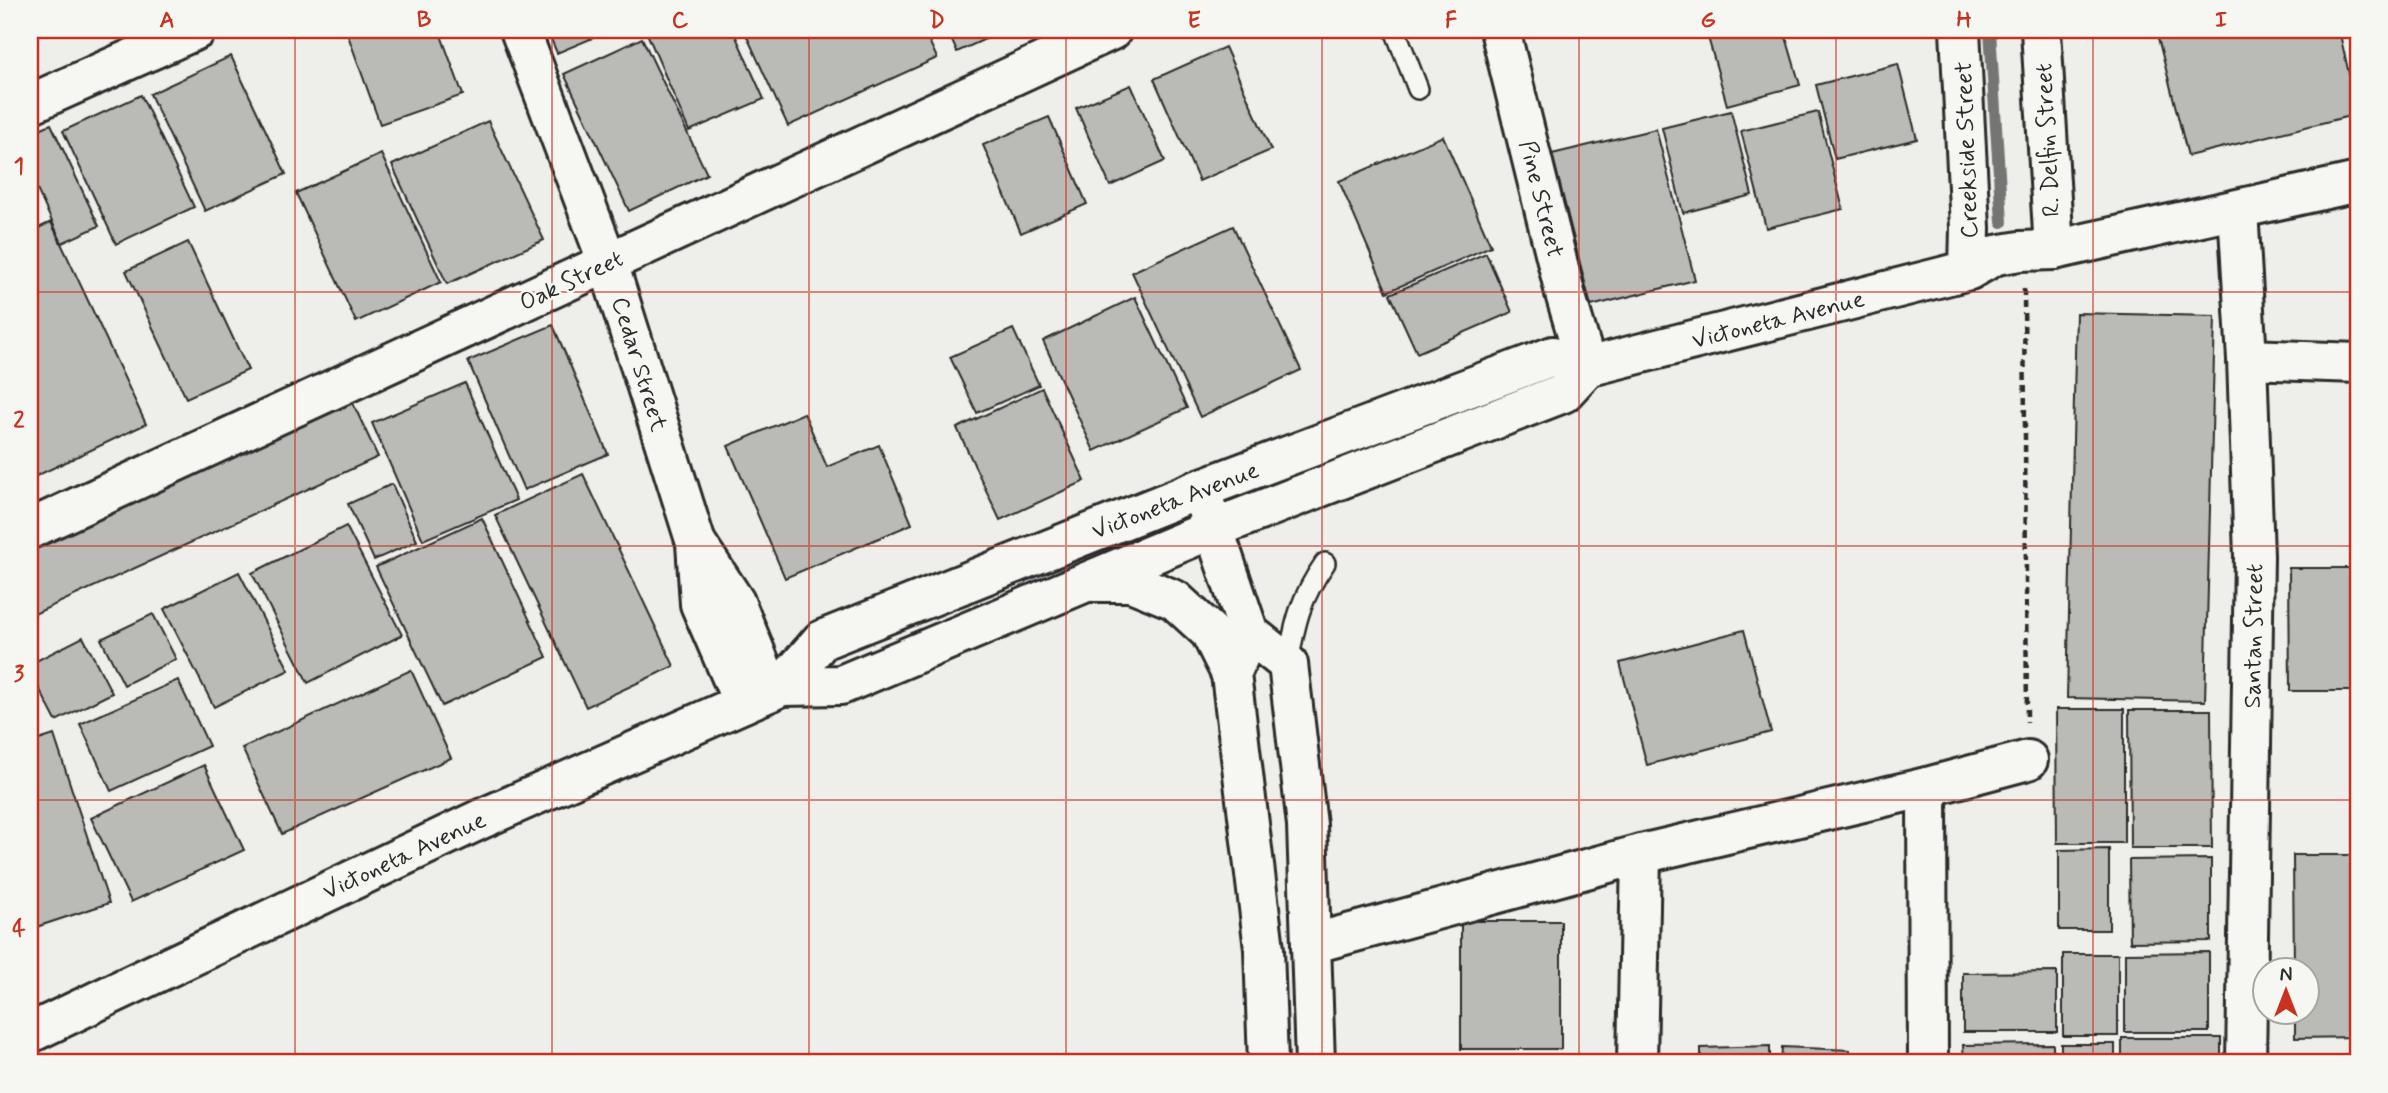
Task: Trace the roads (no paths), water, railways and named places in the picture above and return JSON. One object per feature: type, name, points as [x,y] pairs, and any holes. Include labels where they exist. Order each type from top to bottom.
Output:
[{"type":"street","points":[[30,104],[197,30]]},
{"type":"street","name":"Cedar Street","points":[[520,30],[608,263],[696,543],[735,602],[765,693]]},
{"type":"street","name":"Oak Street","points":[[30,529],[1112,30]]},
{"type":"street","name":"Pine Street","points":[[1500,30],[1566,297],[1587,367]]},
{"type":"street","name":"Creekside Street","points":[[1960,30],[1970,228],[1969,270]]},
{"type":"street","name":"R. Delfin Street","points":[[2039,259],[2041,30]]},
{"type":"street","name":"Victoneta Avenue","points":[[765,693],[822,640],[1200,489],[1553,356],[1587,367],[1969,270],[1998,272],[2039,259],[2358,182]]},
{"type":"street","name":"Santan Street","points":[[2238,210],[2247,359],[2254,556],[2246,1063]]},
{"type":"street","points":[[2247,359],[2358,363]]},
{"type":"street","name":"Victoneta Avenue","points":[[30,1033],[469,825],[765,693],[841,685],[1215,528],[1563,393],[1587,367]]},
{"type":"street","points":[[1200,489],[1249,633],[1288,664],[1307,825],[1315,1063]]},
{"type":"street","points":[[1083,582],[1131,582],[1175,600],[1210,632],[1231,674],[1264,949],[1268,1063]]},
{"type":"street","points":[[1231,674],[1249,633]]},
{"type":"street","points":[[1311,944],[1641,854],[2028,760]]},
{"type":"street","points":[[1927,786],[1928,1063]]},
{"type":"street","points":[[1637,1063],[1641,854]]},
{"type":"lane","points":[[1395,30],[1418,89]]},
{"type":"lane","points":[[1288,664],[1295,621],[1308,588],[1325,563]]},
{"type":"waterway","points":[[1990,30],[2002,222]]}]
